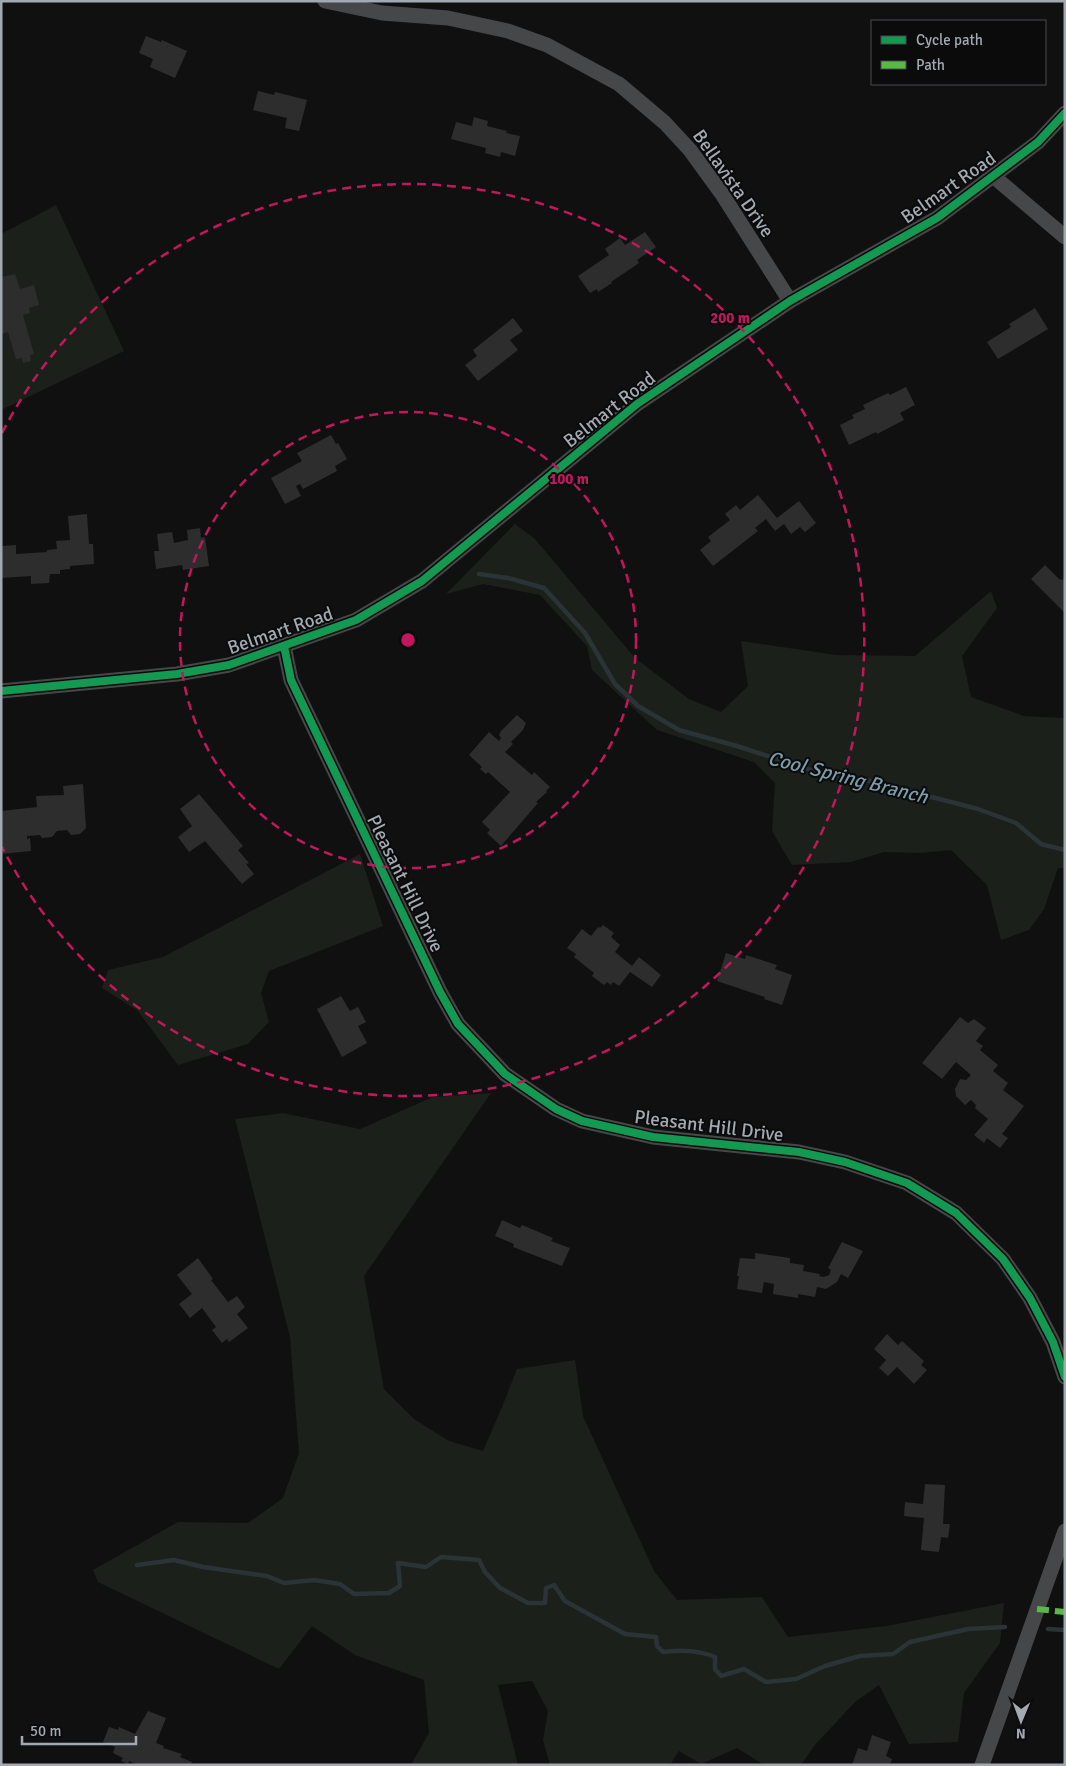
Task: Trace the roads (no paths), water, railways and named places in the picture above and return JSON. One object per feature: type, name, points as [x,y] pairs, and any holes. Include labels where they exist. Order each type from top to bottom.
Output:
[{"type":"street","name":"Bellavista Drive","points":[[325,1],[382,13],[448,18],[508,31],[547,45],[619,84],[665,123],[690,150],[722,194],[790,300]]},
{"type":"street","name":"Belmart Road","points":[[1,691],[178,674],[229,665],[356,620],[422,581],[637,404],[790,300],[937,218],[1038,142],[1065,113]]},
{"type":"street","points":[[993,176],[1065,237]]},
{"type":"street","name":"Pleasant Hill Drive","points":[[284,646],[292,680],[440,992],[458,1024],[505,1074],[556,1108],[582,1121],[653,1137],[799,1152],[845,1162],[907,1183],[956,1213],[1004,1259],[1030,1298],[1050,1335],[1065,1377]]},
{"type":"street","points":[[982,1765],[1065,1531]]},
{"type":"waterway","name":"Cool Spring Branch","points":[[479,574],[508,578],[544,588],[585,633],[615,684],[638,706],[679,730],[737,746],[823,774],[862,779],[978,809],[1016,823],[1041,844],[1065,850]]},
{"type":"waterway","points":[[137,1565],[174,1560],[203,1567],[267,1576],[284,1583],[314,1580],[340,1584],[354,1594],[389,1593],[400,1586],[398,1563],[426,1567],[441,1557],[479,1560],[485,1572],[500,1588],[528,1603],[545,1603],[546,1588],[554,1585],[565,1601],[625,1634],[656,1637],[657,1646],[663,1652],[690,1651],[709,1655],[715,1657],[715,1669],[721,1676],[744,1669],[766,1682],[796,1679],[825,1666],[860,1656],[893,1654],[910,1642],[968,1629],[1005,1627]]},
{"type":"waterway","points":[[1048,1629],[1065,1630]]}]
